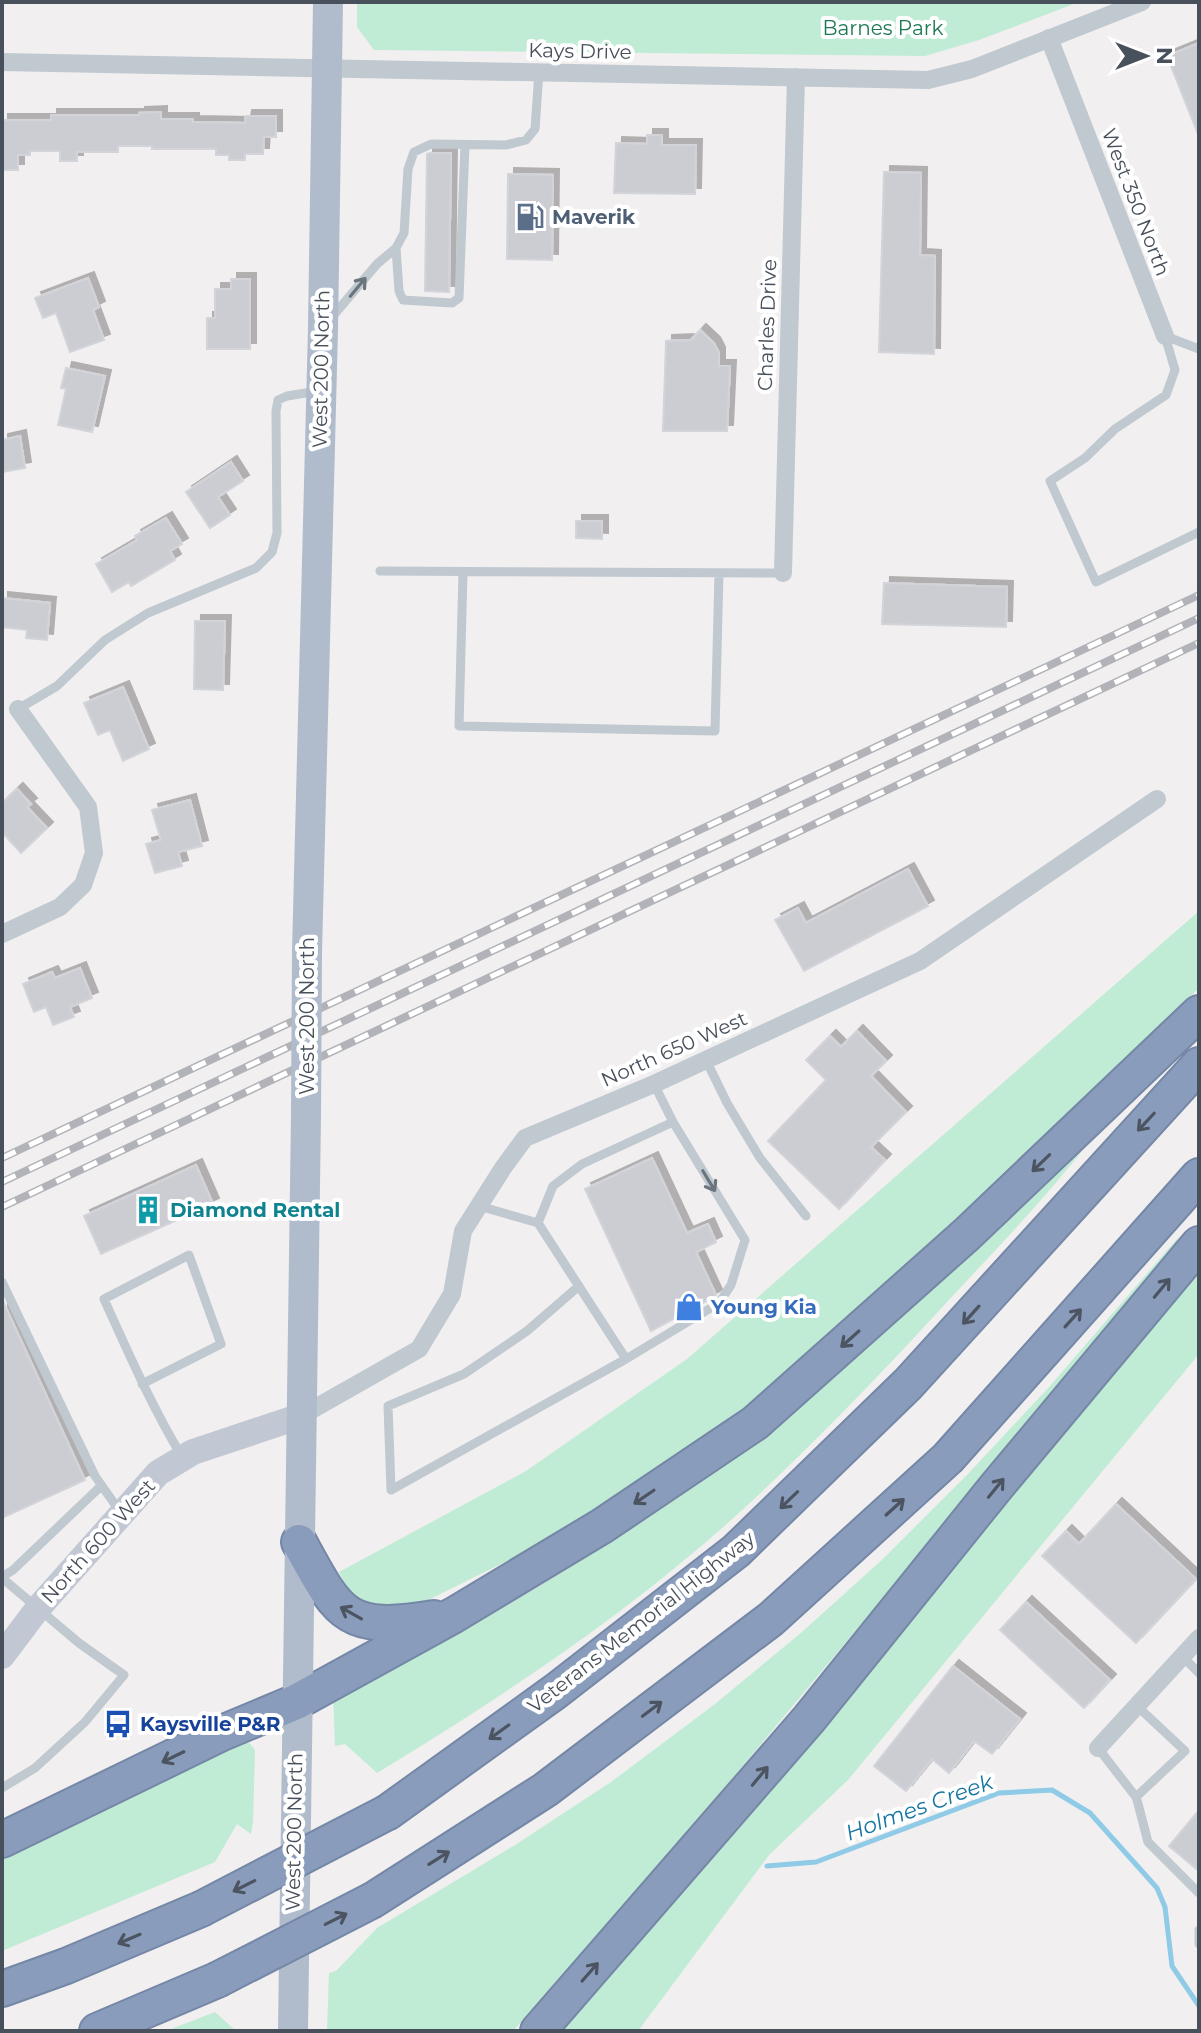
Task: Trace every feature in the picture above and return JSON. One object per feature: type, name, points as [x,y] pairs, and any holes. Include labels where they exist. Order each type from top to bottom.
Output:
[{"type":"highway","points":[[2,1840],[222,1733],[296,1702],[454,1615],[602,1526],[755,1423],[966,1235],[1199,1013]]},
{"type":"highway","name":"Veterans Memorial Highway","points":[[2,1989],[66,1966],[201,1909],[388,1812],[556,1691],[736,1551],[908,1384],[1199,1065]]},
{"type":"highway","points":[[97,2031],[217,1980],[373,1900],[545,1790],[771,1619],[948,1458],[1199,1176]]},
{"type":"highway","points":[[538,2031],[809,1719],[996,1487],[1199,1244]]},
{"type":"highway","points":[[299,1542],[327,1593],[342,1610],[354,1617],[396,1625],[454,1615]]},
{"type":"main road","name":"West 200 North","points":[[293,2031],[307,952],[328,2]]},
{"type":"street","name":"Kays Drive","points":[[2,62],[928,80],[972,69],[1142,2]]},
{"type":"street","name":"West 350 North","points":[[1049,38],[1165,336]]},
{"type":"street","name":"Charles Drive","points":[[783,573],[796,77]]},
{"type":"street","points":[[2,934],[60,907],[83,885],[94,853],[88,807],[18,709]]},
{"type":"street","name":"North 650 West","points":[[301,1416],[419,1349],[452,1294],[463,1231],[525,1138],[654,1084],[920,961],[1157,799]]},
{"type":"street","name":"North 600 West","points":[[2,1656],[39,1607],[158,1473],[193,1452],[301,1416]]},
{"type":"street","points":[[1098,1748],[1199,1638]]},
{"type":"lane","points":[[323,328],[377,264],[396,248],[404,233],[408,169],[414,152],[431,144],[506,145],[526,140],[535,129],[539,72]]},
{"type":"lane","points":[[396,248],[399,291],[403,300],[452,303],[459,298],[465,145]]},
{"type":"lane","points":[[1165,336],[1199,349]]},
{"type":"lane","points":[[1165,336],[1175,370],[1166,395],[1115,429],[1085,458],[1050,481],[1096,582],[1199,532]]},
{"type":"lane","points":[[18,709],[57,686],[105,640],[148,613],[256,568],[272,552],[277,533],[278,400],[321,391]]},
{"type":"lane","points":[[380,571],[783,573]]},
{"type":"lane","points":[[463,572],[459,726],[715,731],[719,573]]},
{"type":"lane","points":[[706,1060],[753,1147],[806,1216]]},
{"type":"lane","points":[[579,1286],[527,1331],[464,1374],[388,1406],[391,1490],[626,1359],[719,1303],[731,1285],[745,1240],[673,1122],[654,1084]]},
{"type":"lane","points":[[538,1223],[553,1186],[582,1164],[673,1122]]},
{"type":"lane","points":[[479,1206],[538,1223],[626,1359]]},
{"type":"lane","points":[[142,1384],[221,1344],[189,1255],[104,1299],[142,1384],[183,1458]]},
{"type":"lane","points":[[2,1282],[101,1486],[121,1513]]},
{"type":"lane","points":[[2,1788],[35,1768],[85,1722],[124,1675],[79,1643],[2,1578],[101,1486]]},
{"type":"lane","points":[[1182,1656],[1199,1673]]},
{"type":"lane","points":[[1136,1796],[1185,1751],[1137,1706]]},
{"type":"lane","points":[[1098,1748],[1136,1796],[1148,1842],[1199,1893]]},
{"type":"lane","points":[[1199,1930],[1199,1944]]},
{"type":"green space","name":"Barnes Park","points":[[357,2],[1079,2],[979,40],[925,56],[374,50],[357,27]]},
{"type":"green space","points":[[1199,911],[1199,988],[973,1208],[734,1418],[580,1525],[418,1605],[390,1614],[366,1603],[348,1589],[339,1572],[526,1471],[687,1359]]},
{"type":"green space","points":[[1092,1138],[1022,1221],[846,1409],[740,1512],[655,1584],[519,1683],[377,1773],[345,1744],[335,1746],[333,1695],[440,1643],[509,1605],[609,1542],[706,1474],[738,1450]]},
{"type":"green space","points":[[1192,1228],[700,1817],[513,2031],[327,2031],[329,1973],[336,1971],[377,1928],[515,1845],[611,1782],[715,1704],[802,1632],[884,1558],[967,1475],[1050,1386],[1175,1241]]},
{"type":"green space","points":[[1199,1271],[1199,1354],[848,1780],[769,1855],[638,2031],[562,2031],[1059,1441]]},
{"type":"green space","points":[[247,1740],[255,1750],[251,1834],[237,1824],[215,1862],[2,1951],[2,1859],[86,1814]]},
{"type":"green space","points":[[215,2012],[236,2031],[166,2031]]},
{"type":"building","points":[[1199,43],[1199,134],[1198,134],[1167,56]]},
{"type":"building","points":[[161,112],[161,119],[193,119],[193,122],[245,123],[246,116],[276,116],[276,137],[264,137],[263,154],[245,154],[245,160],[229,160],[229,155],[216,155],[216,149],[118,146],[118,152],[77,152],[77,161],[60,161],[60,151],[30,151],[30,155],[18,155],[18,170],[2,170],[2,120],[51,120],[51,115]]},
{"type":"building","points":[[647,135],[662,135],[662,145],[696,145],[695,194],[614,193],[616,143],[647,144]]},
{"type":"building","points":[[451,153],[449,292],[425,291],[427,154]]},
{"type":"building","points":[[884,172],[921,173],[920,255],[935,256],[934,354],[879,352]]},
{"type":"building","name":"Maverik","points":[[508,174],[553,175],[552,260],[507,259]]},
{"type":"building","points":[[88,278],[99,307],[93,310],[104,340],[70,352],[56,313],[43,318],[35,298]]},
{"type":"building","points":[[231,279],[250,279],[250,349],[207,349],[207,318],[215,318],[215,289],[231,289]]},
{"type":"building","points":[[700,330],[714,343],[719,353],[719,366],[730,366],[727,431],[663,431],[666,341],[691,340]]},
{"type":"building","points":[[66,368],[105,376],[92,432],[58,425],[66,389],[61,388]]},
{"type":"building","points":[[20,436],[25,468],[2,472],[2,440]]},
{"type":"building","points":[[231,462],[243,481],[218,497],[230,515],[210,528],[186,492]]},
{"type":"building","points":[[166,518],[182,544],[170,551],[175,560],[131,586],[129,582],[112,592],[96,564],[137,540],[135,536]]},
{"type":"building","points":[[576,521],[602,521],[602,539],[576,538]]},
{"type":"building","points":[[884,583],[1007,587],[1006,627],[882,624]]},
{"type":"building","points":[[2,598],[50,603],[47,640],[26,638],[27,630],[2,627]]},
{"type":"building","points":[[195,621],[225,621],[223,690],[194,689]]},
{"type":"building","points":[[123,687],[149,749],[123,761],[110,730],[98,735],[84,703]]},
{"type":"building","points":[[17,789],[31,804],[27,807],[47,828],[21,853],[2,832],[2,803]]},
{"type":"building","points":[[190,800],[202,846],[178,852],[182,866],[155,873],[146,844],[161,840],[152,810]]},
{"type":"building","points":[[908,869],[928,906],[804,971],[775,920],[798,908],[806,923]]},
{"type":"building","points":[[80,968],[92,998],[70,1007],[74,1017],[53,1025],[46,1007],[34,1012],[23,984],[52,972],[55,978]]},
{"type":"building","points":[[857,1031],[886,1061],[871,1076],[906,1112],[871,1147],[885,1160],[839,1209],[768,1141],[826,1080],[806,1060],[830,1036],[841,1047]]},
{"type":"building","points":[[652,1158],[687,1233],[708,1224],[716,1242],[696,1252],[716,1295],[651,1331],[585,1189]]},
{"type":"building","name":"Diamond Rental","points":[[196,1165],[213,1204],[101,1254],[84,1216]]},
{"type":"building","points":[[2,1299],[85,1480],[2,1518]]},
{"type":"building","points":[[1116,1504],[1196,1579],[1136,1643],[1042,1556],[1066,1531],[1079,1544]]},
{"type":"building","points":[[1026,1602],[1110,1680],[1084,1708],[1000,1630]]},
{"type":"building","points":[[953,1666],[1020,1719],[992,1754],[974,1741],[949,1773],[932,1759],[906,1791],[874,1766]]},
{"type":"building","points":[[1199,1810],[1199,1871],[1169,1846]]},
{"type":"waterway","name":"Holmes Creek","points":[[767,1866],[816,1862],[999,1793],[1052,1790],[1090,1813],[1157,1888],[1165,1907],[1172,1966],[1199,2006]]},
{"type":"railway","points":[[2,1158],[1199,595]]},
{"type":"railway","points":[[2,1182],[1199,618]]},
{"type":"railway","points":[[2,1207],[1199,643]]},
{"type":"place","name":"Maverik","points":[[530,217]]},
{"type":"place","name":"Diamond Rental","points":[[148,1210]]},
{"type":"place","name":"Young Kia","points":[[689,1307]]},
{"type":"place","name":"Kaysville P&R","points":[[118,1724]]}]
